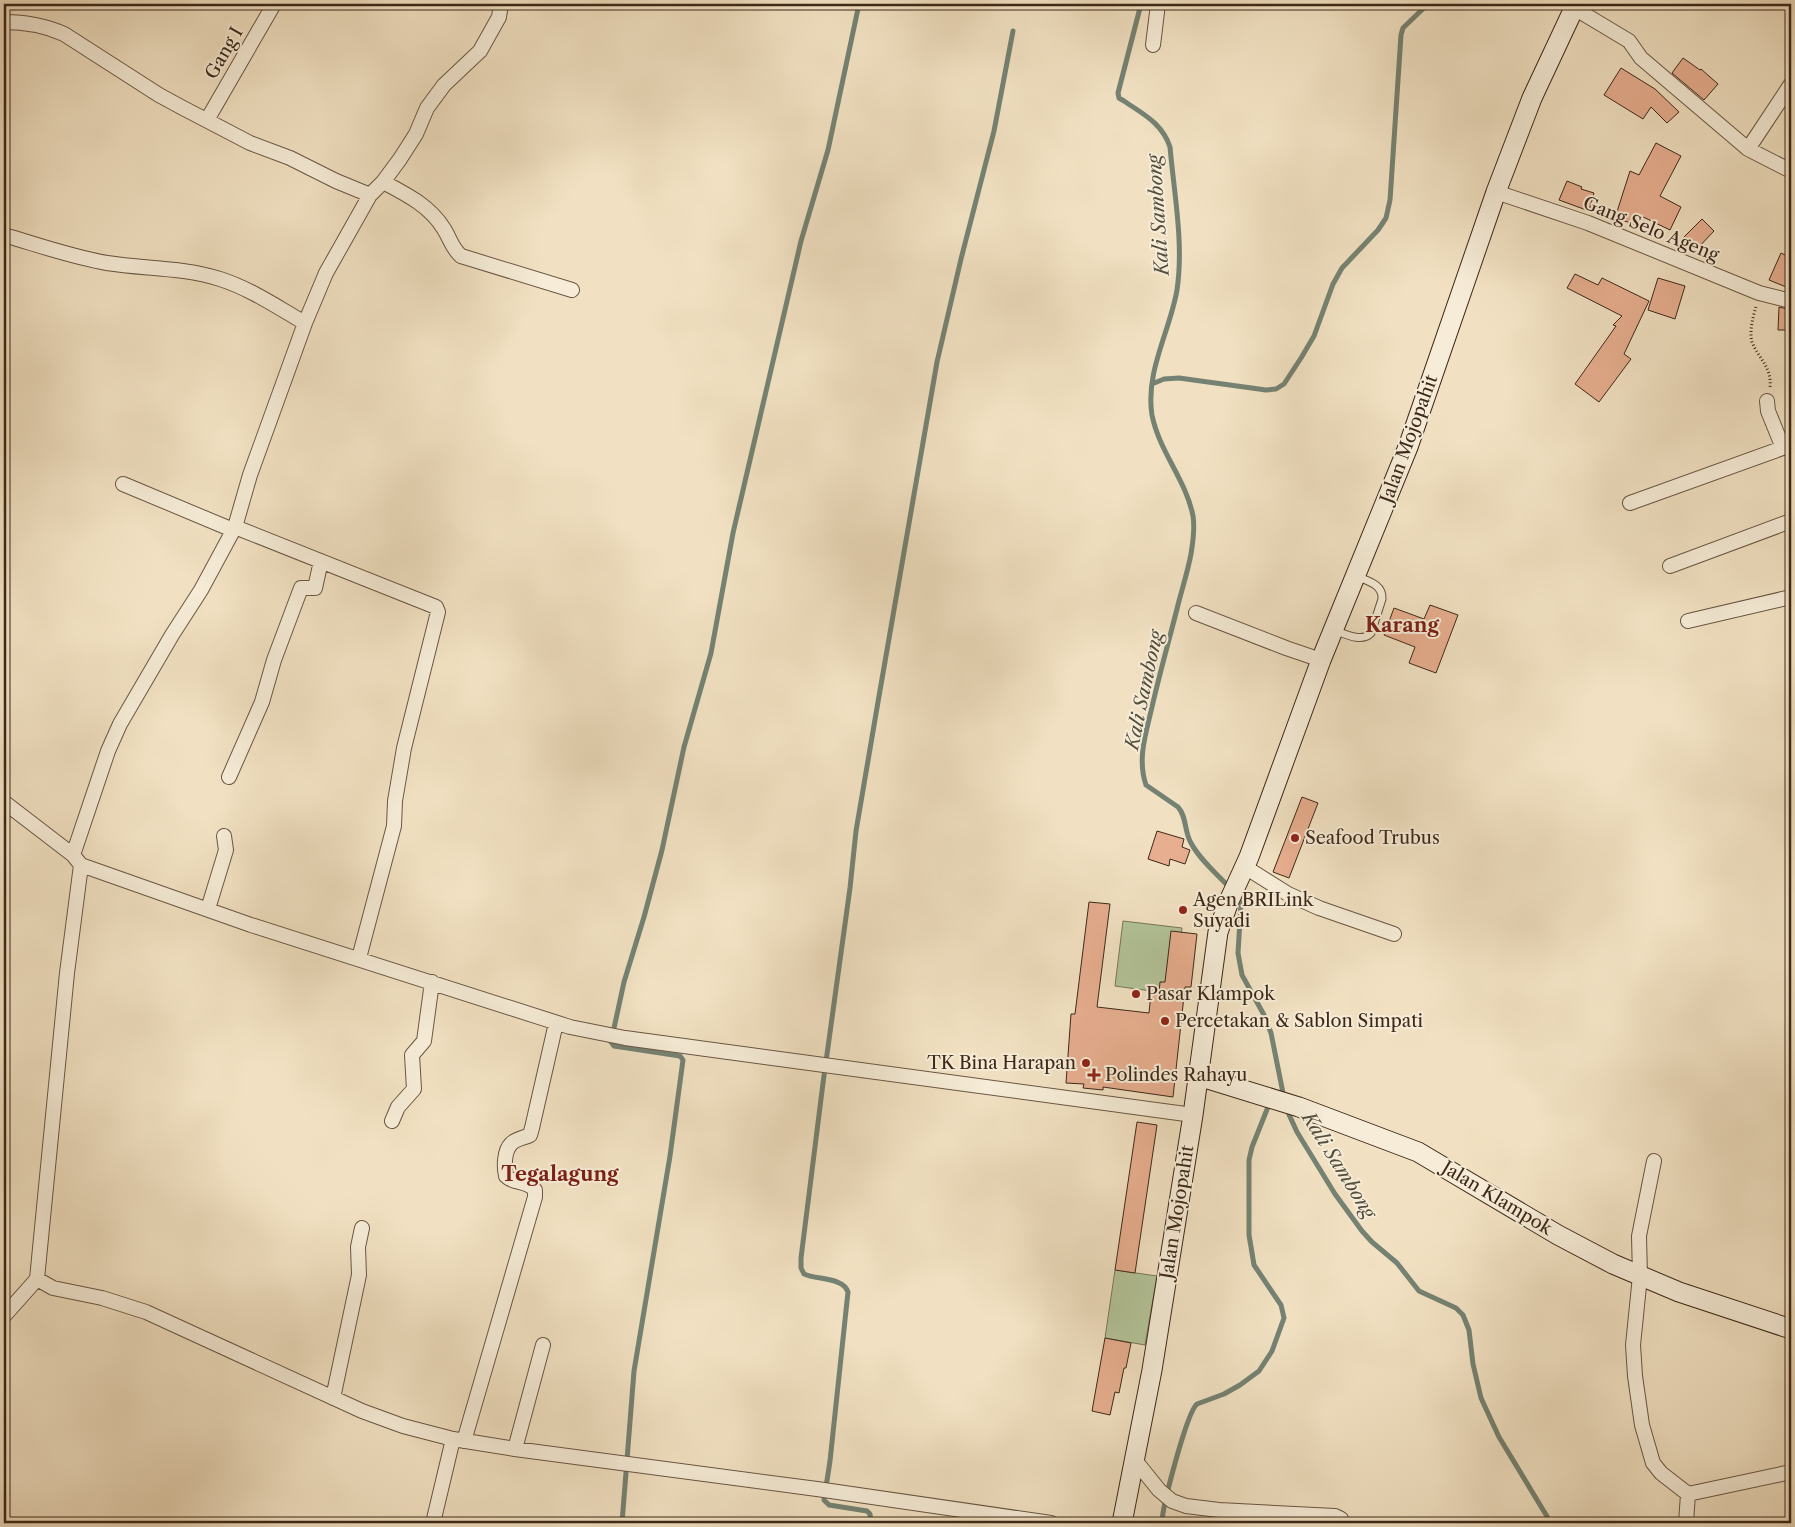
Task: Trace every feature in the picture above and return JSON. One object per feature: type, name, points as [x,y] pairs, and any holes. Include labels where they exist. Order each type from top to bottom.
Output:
[{"type":"street","name":"Gang I","points":[[207,120],[274,4]]},
{"type":"street","points":[[4,1316],[37,1279],[77,860],[108,751],[120,724],[172,635],[201,590],[234,528],[250,474],[305,323],[326,273],[370,195],[383,182],[416,134],[427,108],[444,85],[480,51],[499,17],[501,4]]},
{"type":"street","points":[[1153,45],[1158,4]]},
{"type":"street","points":[[1575,6],[1629,41],[1641,58],[1748,149],[1791,171]]},
{"type":"street","name":"Jalan Mojopahit","points":[[1122,1523],[1152,1370],[1193,1115],[1216,940],[1229,901],[1243,871],[1321,660],[1408,447],[1496,192],[1532,98],[1575,6]]},
{"type":"street","points":[[4,22],[31,22],[64,34],[159,95],[250,143],[290,158],[336,181],[370,195]]},
{"type":"street","points":[[1748,149],[1791,84]]},
{"type":"street","points":[[383,182],[412,196],[433,215],[445,230],[453,248],[461,256],[572,290]]},
{"type":"street","name":"Gang Selo Ageng","points":[[1496,192],[1588,223],[1759,293],[1791,301]]},
{"type":"street","points":[[4,235],[75,256],[107,262],[171,268],[219,279],[248,290],[305,323]]},
{"type":"street","points":[[1630,502],[1787,447],[1768,411],[1768,401]]},
{"type":"street","points":[[123,484],[436,607],[438,612],[404,748],[394,826],[359,958]]},
{"type":"street","points":[[1670,566],[1791,521]]},
{"type":"street","points":[[229,777],[262,702],[274,660],[301,588],[315,588],[320,561]]},
{"type":"street","points":[[1688,621],[1791,597]]},
{"type":"street","points":[[1196,613],[1321,660]]},
{"type":"street","points":[[4,802],[77,860],[208,909],[556,1023],[607,1036],[1193,1115]]},
{"type":"street","points":[[208,909],[226,850],[224,836]]},
{"type":"street","points":[[1243,871],[1319,908],[1394,934]]},
{"type":"street","points":[[392,1122],[398,1108],[414,1089],[412,1055],[424,1042],[432,982]]},
{"type":"street","points":[[433,1523],[535,1197],[533,1187],[510,1180],[506,1176],[505,1163],[508,1149],[513,1142],[530,1135],[556,1023]]},
{"type":"street","name":"Jalan Klampok","points":[[1198,1076],[1299,1107],[1418,1152],[1558,1235],[1640,1276],[1688,1295],[1791,1329]]},
{"type":"street","points":[[1654,1161],[1639,1236],[1640,1276],[1633,1345],[1642,1425],[1654,1463],[1661,1473],[1688,1494],[1791,1472]]},
{"type":"street","points":[[333,1398],[358,1275],[358,1247],[362,1228]]},
{"type":"street","points":[[37,1279],[53,1288],[102,1298],[146,1312],[333,1398],[403,1426],[458,1440],[1051,1523]]},
{"type":"street","points":[[515,1449],[543,1345]]},
{"type":"street","points":[[1134,1459],[1159,1490],[1172,1501],[1186,1506],[1219,1510],[1335,1516],[1342,1523]]},
{"type":"street","points":[[1686,1523],[1688,1494]]},
{"type":"lane","points":[[1334,630],[1362,638],[1368,637],[1371,633],[1382,599],[1382,593],[1377,586],[1356,576]]},
{"type":"path","points":[[1759,293],[1751,336],[1769,373],[1768,401]]},
{"type":"green space","points":[[1123,921],[1182,928],[1173,994],[1115,986]]},
{"type":"green space","points":[[1115,1270],[1157,1276],[1145,1345],[1105,1338]]},
{"type":"building","points":[[1683,58],[1701,69],[1718,84],[1704,100],[1672,73]]},
{"type":"building","points":[[1621,68],[1655,89],[1679,112],[1667,123],[1651,107],[1643,119],[1604,95]]},
{"type":"building","points":[[1656,143],[1681,156],[1660,196],[1681,207],[1670,230],[1637,214],[1634,224],[1615,218],[1630,171],[1639,175]]},
{"type":"building","points":[[1567,181],[1582,187],[1581,189],[1594,193],[1589,211],[1559,200]]},
{"type":"building","points":[[1702,219],[1714,231],[1696,250],[1683,238]]},
{"type":"building","points":[[1781,253],[1791,258],[1791,289],[1769,280]]},
{"type":"building","points":[[1575,274],[1598,285],[1602,278],[1649,301],[1624,354],[1631,359],[1599,402],[1575,384],[1616,326],[1613,325],[1622,316],[1567,288]]},
{"type":"building","points":[[1658,278],[1685,286],[1675,319],[1648,310]]},
{"type":"building","points":[[1779,307],[1791,310],[1791,330],[1778,330]]},
{"type":"building","points":[[1430,605],[1458,615],[1436,673],[1409,663],[1415,647],[1384,635],[1394,608],[1424,619]]},
{"type":"building","name":"Seafood Trubus","points":[[1302,797],[1318,803],[1289,878],[1273,872]]},
{"type":"building","points":[[1157,831],[1184,839],[1182,847],[1190,850],[1185,864],[1170,859],[1169,866],[1148,859]]},
{"type":"building","points":[[1089,902],[1110,904],[1097,1007],[1149,1013],[1151,993],[1159,993],[1160,982],[1165,982],[1171,931],[1197,934],[1191,987],[1185,987],[1173,1097],[1103,1087],[1103,1090],[1083,1088],[1084,1084],[1066,1083],[1071,1014],[1075,1014]]},
{"type":"building","points":[[1137,1122],[1157,1125],[1135,1273],[1115,1270]]},
{"type":"building","points":[[1105,1338],[1131,1343],[1119,1393],[1115,1392],[1110,1415],[1092,1411]]},
{"type":"waterway","points":[[622,1523],[634,1371],[670,1156],[683,1060],[680,1056],[614,1046],[611,1042],[624,982],[662,850],[684,747],[711,653],[733,533],[801,241],[828,150],[859,4]]},
{"type":"waterway","name":"Kali Sambong","points":[[1141,4],[1118,93],[1119,98],[1157,125],[1170,147],[1178,218],[1179,273],[1174,305],[1155,367],[1152,383],[1152,415],[1160,441],[1190,503],[1194,525],[1188,566],[1145,736],[1142,766],[1146,785],[1178,807],[1183,815],[1189,838],[1195,849],[1230,888]]},
{"type":"waterway","points":[[1152,384],[1164,379],[1179,378],[1266,390],[1276,389],[1284,384],[1314,336],[1333,284],[1342,268],[1378,230],[1386,218],[1390,200],[1401,35],[1403,28],[1428,4]]},
{"type":"waterway","points":[[871,1523],[870,1514],[867,1511],[829,1505],[824,1500],[848,1292],[845,1287],[835,1281],[804,1274],[801,1268],[801,1258],[856,831],[878,702],[937,362],[994,131],[1013,31]]},
{"type":"waterway","name":"Kali Sambong","points":[[1237,896],[1241,904],[1238,953],[1242,975],[1264,1015],[1271,1033],[1284,1098]]},
{"type":"waterway","points":[[1162,1523],[1176,1460],[1187,1424],[1197,1404],[1224,1394],[1259,1371],[1272,1351],[1284,1318],[1281,1305],[1254,1265],[1249,1235],[1249,1160],[1252,1147],[1270,1102]]},
{"type":"waterway","name":"Kali Sambong","points":[[1286,1108],[1297,1132],[1335,1194],[1362,1231],[1397,1263],[1419,1291],[1456,1308],[1463,1315],[1469,1330],[1473,1364],[1481,1398],[1499,1437],[1551,1523]]},
{"type":"place","name":"Seafood Trubus","points":[[1295,838]]},
{"type":"place","name":"Agen BRILink Suyadi","points":[[1183,910]]},
{"type":"place","name":"Pasar Klampok","points":[[1136,994]]},
{"type":"place","name":"Percetakan & Sablon Simpati","points":[[1165,1021]]},
{"type":"place","name":"TK Bina Harapan","points":[[1086,1063]]},
{"type":"place","name":"Polindes Rahayu","points":[[1094,1075]]},
{"type":"district","name":"Karang","points":[[1402,625]]},
{"type":"district","name":"Tegalagung","points":[[560,1174]]}]
